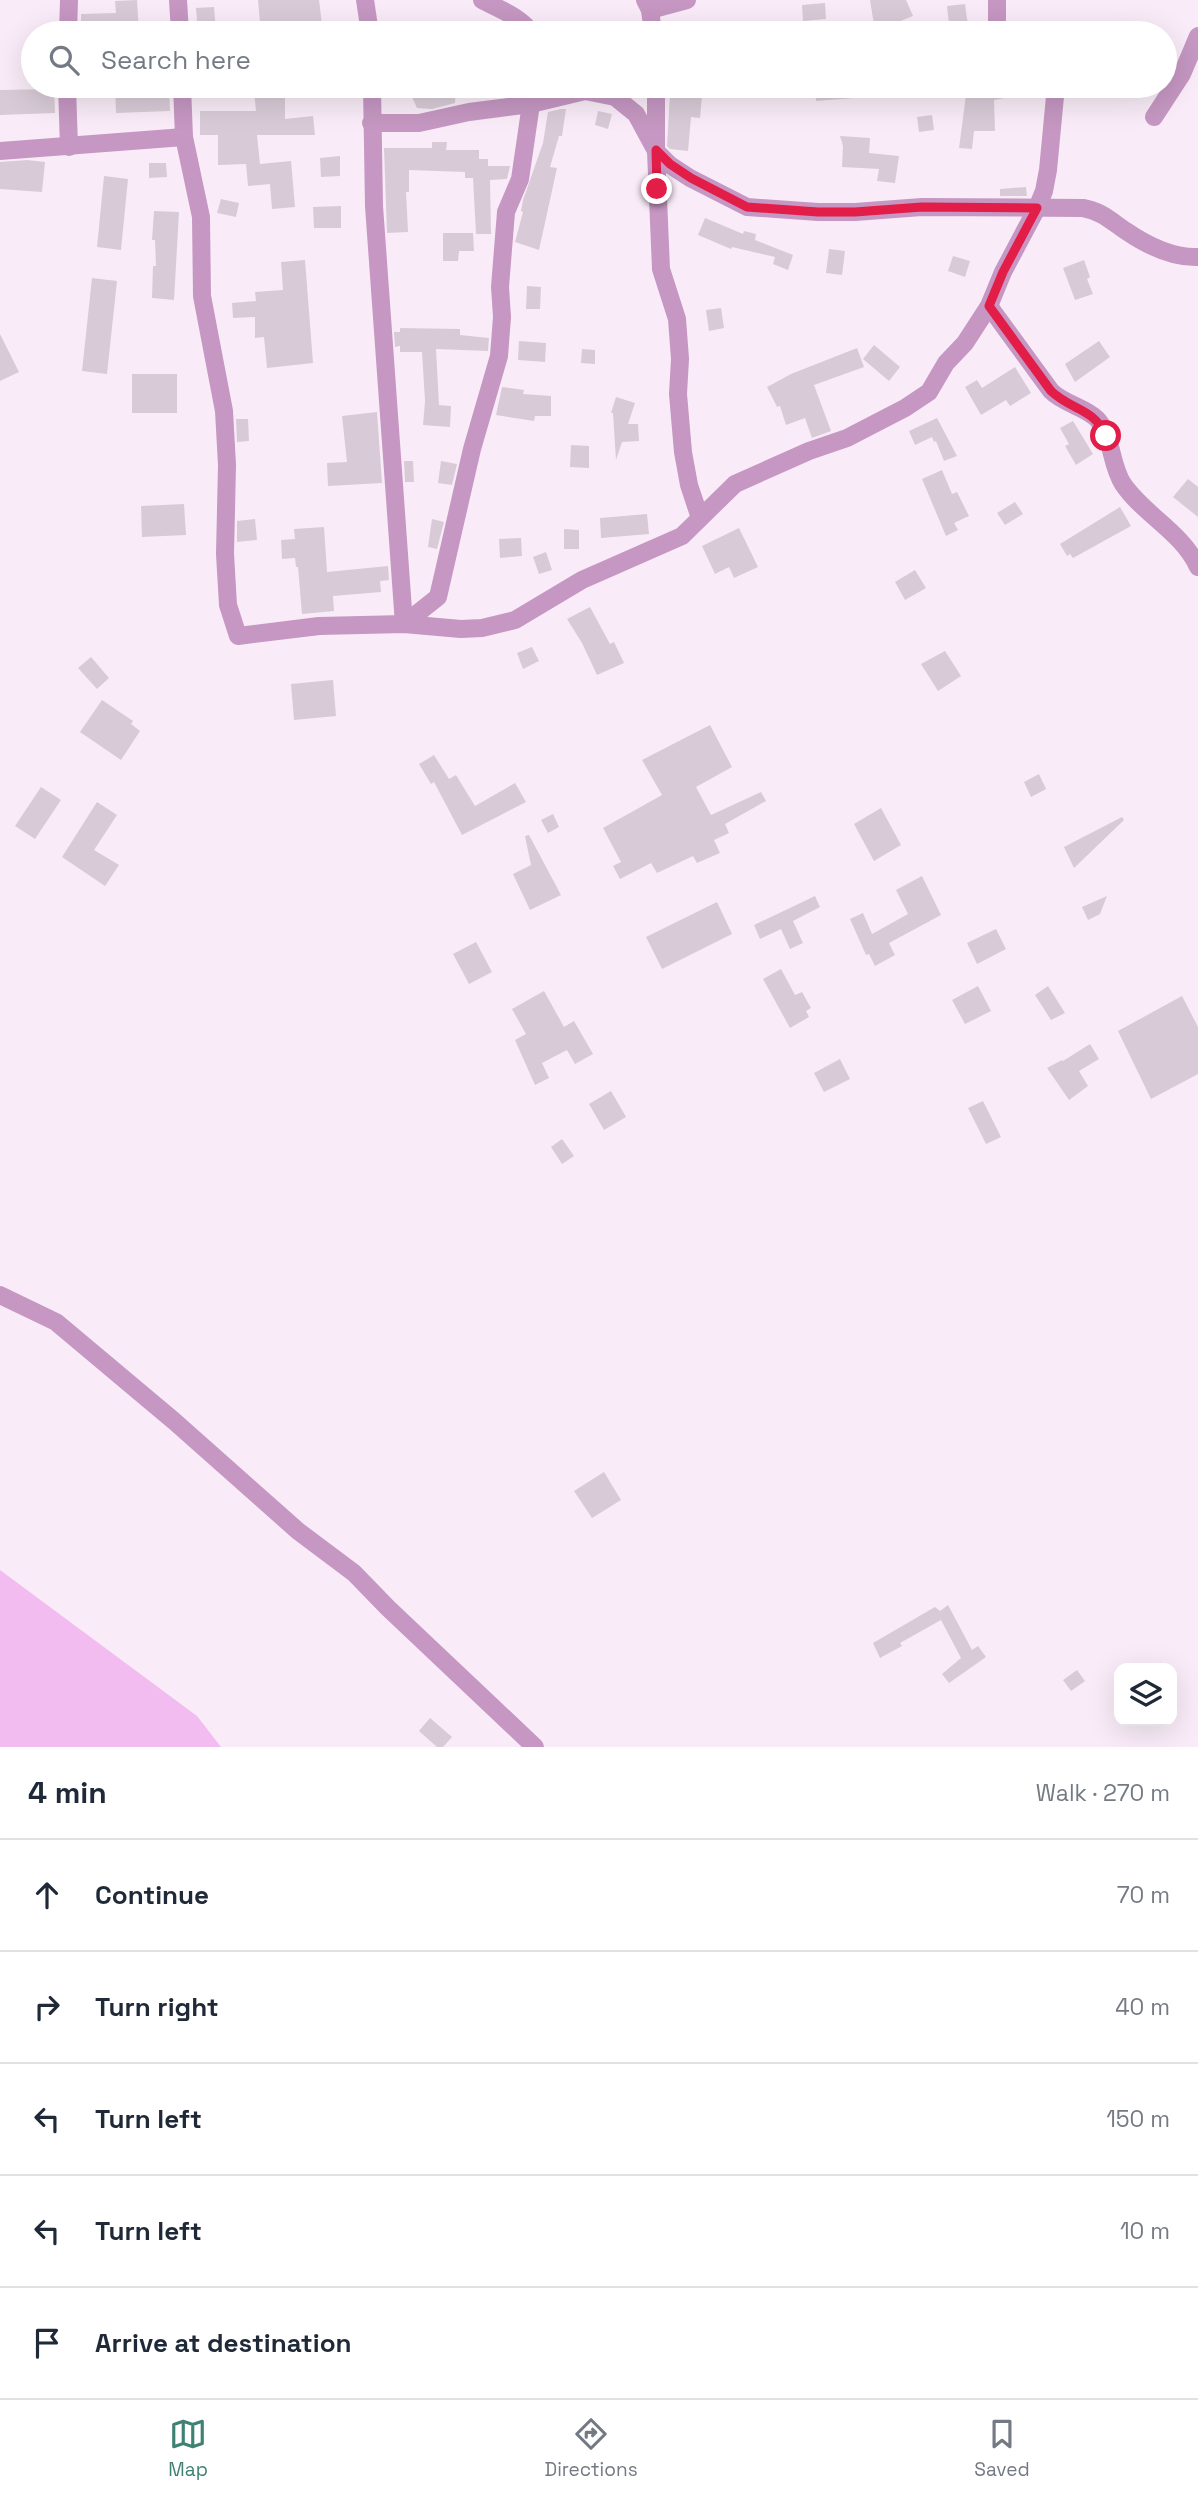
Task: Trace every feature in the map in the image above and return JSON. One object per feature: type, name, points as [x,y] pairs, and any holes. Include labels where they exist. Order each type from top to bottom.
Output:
[{"type":"street","points":[[68,21],[69,0]]},
{"type":"street","points":[[178,0],[179,21]]},
{"type":"street","points":[[365,0],[368,21]]},
{"type":"street","points":[[482,0],[508,11],[522,21]]},
{"type":"street","points":[[648,5],[687,0]]},
{"type":"street","points":[[997,0],[997,21]]},
{"type":"street","points":[[1177,82],[1198,36]]},
{"type":"street","points":[[67,98],[69,147]]},
{"type":"street","points":[[182,98],[184,137],[201,217],[201,296],[224,411],[228,605],[238,636],[319,626],[404,624],[482,628],[515,620],[582,580],[682,536],[735,484],[809,451],[847,438],[905,408],[929,392],[946,363],[965,343],[989,306],[1003,272],[1037,208],[1048,170],[1055,98]]},
{"type":"street","points":[[372,98],[374,206],[404,624]]},
{"type":"street","points":[[371,123],[419,123],[469,112],[531,104],[550,98]]},
{"type":"street","points":[[616,98],[636,114],[656,150],[670,164],[747,207],[818,212],[922,207],[1056,207],[1096,210],[1131,234],[1166,252],[1180,257],[1198,257]]},
{"type":"street","points":[[656,98],[661,268],[677,319],[680,359],[678,394],[683,452],[700,518]]},
{"type":"street","points":[[1154,117],[1166,98]]},
{"type":"street","points":[[404,624],[438,597],[472,449],[499,356],[502,317],[500,287],[506,212],[520,179],[531,104]]},
{"type":"street","points":[[0,151],[184,137]]},
{"type":"street","points":[[989,306],[1051,391],[1061,401],[1096,418],[1106,436],[1122,483],[1141,505],[1184,544],[1198,567]]},
{"type":"street","points":[[0,1295],[56,1322],[174,1421],[298,1531],[354,1573],[535,1747]]},
{"type":"shaded area","points":[[0,1570],[197,1716],[221,1747],[0,1747]]},
{"type":"building","points":[[137,0],[138,21],[81,21],[81,14],[116,13],[115,1]]},
{"type":"building","points":[[258,0],[319,0],[322,21],[260,21]]},
{"type":"building","points":[[870,0],[906,0],[913,16],[901,21],[873,21]]},
{"type":"building","points":[[825,3],[826,19],[803,21],[802,5]]},
{"type":"building","points":[[965,4],[967,21],[949,21],[947,6]]},
{"type":"building","points":[[214,7],[215,21],[197,21],[196,8]]},
{"type":"building","points":[[0,90],[21,90],[21,98],[54,98],[55,113],[0,115]]},
{"type":"building","points":[[115,98],[169,98],[170,111],[116,113]]},
{"type":"building","points":[[255,98],[285,98],[285,119],[313,116],[315,135],[257,135],[260,164],[291,161],[295,207],[272,209],[270,184],[248,186],[246,164],[218,165],[218,135],[200,135],[200,111],[256,111]]},
{"type":"building","points":[[412,98],[455,98],[455,103],[432,109],[417,108]]},
{"type":"building","points":[[670,98],[702,98],[700,118],[691,117],[688,151],[670,149],[667,146]]},
{"type":"building","points":[[816,98],[854,98],[816,101]]},
{"type":"building","points":[[966,98],[1005,98],[994,100],[995,131],[974,131],[972,149],[959,148]]},
{"type":"building","points":[[566,109],[562,136],[559,136],[550,167],[557,168],[539,250],[515,242],[523,212],[523,200],[543,143],[548,112]]},
{"type":"building","points":[[598,111],[612,114],[608,129],[595,125]]},
{"type":"building","points":[[932,115],[934,130],[919,132],[917,117]]},
{"type":"building","points":[[840,136],[870,138],[869,153],[899,156],[895,183],[877,181],[879,169],[842,167],[843,146]]},
{"type":"building","points":[[432,142],[447,142],[446,150],[479,150],[479,159],[488,159],[488,166],[510,166],[507,179],[490,180],[491,234],[476,234],[473,178],[465,178],[465,172],[409,170],[409,192],[406,192],[408,232],[387,233],[384,148],[432,148]]},
{"type":"building","points":[[340,156],[340,176],[321,177],[320,158]]},
{"type":"building","points":[[0,162],[45,162],[42,192],[0,189]]},
{"type":"building","points":[[149,163],[166,163],[167,177],[149,178]]},
{"type":"building","points":[[104,176],[128,179],[121,250],[97,247]]},
{"type":"building","points":[[1026,187],[1027,196],[1000,196],[1000,189]]},
{"type":"building","points":[[221,199],[239,203],[236,217],[217,213]]},
{"type":"building","points":[[341,206],[341,228],[314,228],[313,207]]},
{"type":"building","points":[[154,211],[179,212],[174,300],[152,298],[153,266],[156,266],[155,240],[152,240]]},
{"type":"building","points":[[705,218],[743,234],[744,231],[756,234],[755,240],[793,255],[788,270],[773,264],[775,257],[732,247],[731,249],[698,235]]},
{"type":"building","points":[[443,233],[473,233],[474,251],[459,251],[458,261],[443,261]]},
{"type":"building","points":[[829,249],[845,251],[842,275],[826,273]]},
{"type":"building","points":[[953,256],[970,261],[965,277],[948,271]]},
{"type":"building","points":[[305,260],[313,363],[267,368],[264,337],[255,338],[255,317],[233,318],[232,303],[256,301],[255,292],[283,290],[281,262]]},
{"type":"building","points":[[1084,260],[1093,294],[1075,300],[1063,268]]},
{"type":"building","points":[[92,278],[117,281],[107,374],[82,371]]},
{"type":"building","points":[[527,286],[541,287],[540,309],[526,309]]},
{"type":"building","points":[[721,308],[724,328],[709,331],[706,310]]},
{"type":"building","points":[[400,328],[460,329],[460,335],[489,338],[488,351],[436,349],[439,405],[451,406],[450,427],[423,425],[425,401],[422,352],[400,352],[400,346],[395,347],[394,332],[400,332]]},
{"type":"building","points":[[0,334],[19,372],[0,381]]},
{"type":"building","points":[[519,341],[546,343],[545,362],[518,360]]},
{"type":"building","points":[[1099,341],[1110,357],[1075,382],[1065,364]]},
{"type":"building","points":[[874,345],[900,367],[889,381],[863,359]]},
{"type":"building","points":[[857,348],[864,367],[814,385],[831,431],[812,438],[805,418],[786,425],[780,406],[777,407],[767,387],[791,374]]},
{"type":"building","points":[[582,349],[595,350],[595,364],[581,363]]},
{"type":"building","points":[[1015,367],[1031,393],[1010,406],[1006,400],[981,415],[965,387],[977,380],[982,388]]},
{"type":"building","points":[[132,374],[177,374],[177,413],[132,413]]},
{"type":"building","points":[[502,387],[524,390],[523,394],[551,396],[551,416],[535,416],[534,421],[496,415]]},
{"type":"building","points":[[616,397],[635,403],[628,424],[638,424],[639,441],[622,442],[616,460],[611,413]]},
{"type":"building","points":[[377,412],[382,483],[328,486],[327,463],[347,462],[342,416]]},
{"type":"building","points":[[937,418],[957,456],[944,461],[932,437],[915,445],[909,431]]},
{"type":"building","points":[[236,419],[248,419],[249,441],[237,442]]},
{"type":"building","points":[[1073,421],[1093,454],[1076,465],[1065,446],[1069,444],[1060,428]]},
{"type":"building","points":[[571,445],[589,446],[589,468],[570,467]]},
{"type":"building","points":[[404,461],[413,461],[414,482],[405,482]]},
{"type":"building","points":[[441,461],[457,464],[452,485],[438,483]]},
{"type":"building","points":[[942,470],[952,494],[957,492],[969,516],[954,523],[958,530],[946,536],[922,479]]},
{"type":"building","points":[[1188,479],[1198,487],[1198,517],[1173,497]]},
{"type":"building","points":[[1015,502],[1023,514],[1005,525],[997,513]]},
{"type":"building","points":[[184,504],[186,535],[142,537],[141,506]]},
{"type":"building","points":[[1120,507],[1131,526],[1073,558],[1070,554],[1067,556],[1060,544]]},
{"type":"building","points":[[647,514],[649,534],[601,538],[600,518]]},
{"type":"building","points":[[255,519],[257,540],[237,542],[237,521]]},
{"type":"building","points":[[432,519],[444,522],[437,549],[428,547]]},
{"type":"building","points":[[324,527],[327,572],[388,566],[389,580],[380,581],[381,592],[333,596],[334,611],[302,614],[298,567],[295,558],[282,559],[281,540],[295,539],[294,529]]},
{"type":"building","points":[[739,528],[758,567],[734,578],[729,567],[715,574],[702,546]]},
{"type":"building","points":[[564,529],[579,530],[579,549],[564,549]]},
{"type":"building","points":[[521,538],[522,556],[500,558],[499,539]]},
{"type":"building","points":[[546,552],[552,570],[539,574],[533,557]]},
{"type":"building","points":[[915,570],[926,588],[905,600],[895,582]]},
{"type":"building","points":[[590,607],[610,644],[614,642],[624,663],[597,675],[567,619]]},
{"type":"building","points":[[532,647],[539,661],[523,669],[517,653]]},
{"type":"building","points":[[945,651],[961,676],[938,691],[921,664]]},
{"type":"building","points":[[91,657],[109,678],[97,689],[78,668]]},
{"type":"building","points":[[333,680],[336,716],[294,720],[291,684]]},
{"type":"building","points":[[102,700],[133,721],[131,724],[140,731],[121,760],[80,732]]},
{"type":"building","points":[[710,725],[732,767],[696,787],[711,815],[761,792],[766,801],[725,824],[729,833],[714,840],[720,853],[697,863],[693,856],[657,873],[651,863],[620,879],[613,866],[621,862],[603,828],[662,795],[642,760]]},
{"type":"building","points":[[434,755],[449,779],[456,775],[475,806],[515,783],[526,802],[462,835],[434,782],[431,784],[419,764]]},
{"type":"building","points":[[1039,774],[1046,789],[1031,797],[1024,782]]},
{"type":"building","points":[[41,787],[61,800],[35,839],[15,826]]},
{"type":"building","points":[[97,802],[117,815],[94,850],[119,865],[105,886],[62,857]]},
{"type":"building","points":[[881,808],[901,845],[874,861],[854,824]]},
{"type":"building","points":[[553,814],[559,827],[548,833],[541,820]]},
{"type":"building","points":[[1122,817],[1124,820],[1074,868],[1064,847]]},
{"type":"building","points":[[529,835],[561,895],[530,910],[513,874],[531,865],[525,836]]},
{"type":"building","points":[[922,876],[941,915],[889,943],[895,955],[875,966],[869,954],[866,955],[850,919],[863,913],[872,934],[908,914],[896,890]]},
{"type":"building","points":[[815,896],[820,907],[793,921],[803,943],[790,949],[781,929],[760,939],[754,925]]},
{"type":"building","points":[[1107,896],[1100,914],[1088,920],[1082,907]]},
{"type":"building","points":[[717,902],[732,934],[662,969],[646,937]]},
{"type":"building","points":[[996,929],[1006,949],[977,964],[967,943]]},
{"type":"building","points":[[476,942],[492,972],[469,984],[453,954]]},
{"type":"building","points":[[781,969],[795,995],[802,992],[811,1008],[806,1011],[809,1017],[790,1028],[763,979]]},
{"type":"building","points":[[978,986],[991,1011],[965,1024],[952,1000]]},
{"type":"building","points":[[1048,986],[1065,1013],[1051,1020],[1035,995]]},
{"type":"building","points":[[544,991],[564,1027],[574,1021],[593,1054],[575,1064],[567,1050],[542,1063],[549,1078],[535,1085],[515,1040],[526,1034],[512,1009]]},
{"type":"building","points":[[1182,996],[1198,1027],[1198,1074],[1151,1099],[1118,1031]]},
{"type":"building","points":[[1090,1044],[1099,1059],[1079,1071],[1088,1086],[1069,1100],[1047,1068]]},
{"type":"building","points":[[840,1059],[850,1079],[824,1092],[814,1073]]},
{"type":"building","points":[[611,1091],[626,1117],[604,1130],[589,1104]]},
{"type":"building","points":[[983,1101],[1001,1137],[986,1144],[968,1108]]},
{"type":"building","points":[[562,1139],[574,1156],[562,1164],[551,1147]]},
{"type":"building","points":[[604,1472],[621,1500],[592,1518],[574,1491]]},
{"type":"building","points":[[948,1605],[972,1650],[978,1646],[986,1657],[949,1683],[942,1674],[961,1658],[941,1620],[900,1643],[902,1646],[880,1658],[873,1643],[935,1607],[940,1611]]},
{"type":"building","points":[[1077,1670],[1085,1681],[1071,1691],[1063,1680]]},
{"type":"building","points":[[430,1718],[452,1737],[443,1747],[437,1747],[419,1731]]},
{"type":"route","points":[[657,189],[656,150],[670,164],[691,178],[747,207],[818,212],[922,207],[1037,208],[1003,272],[989,306],[1051,391],[1061,401],[1096,418],[1106,436]]}]
